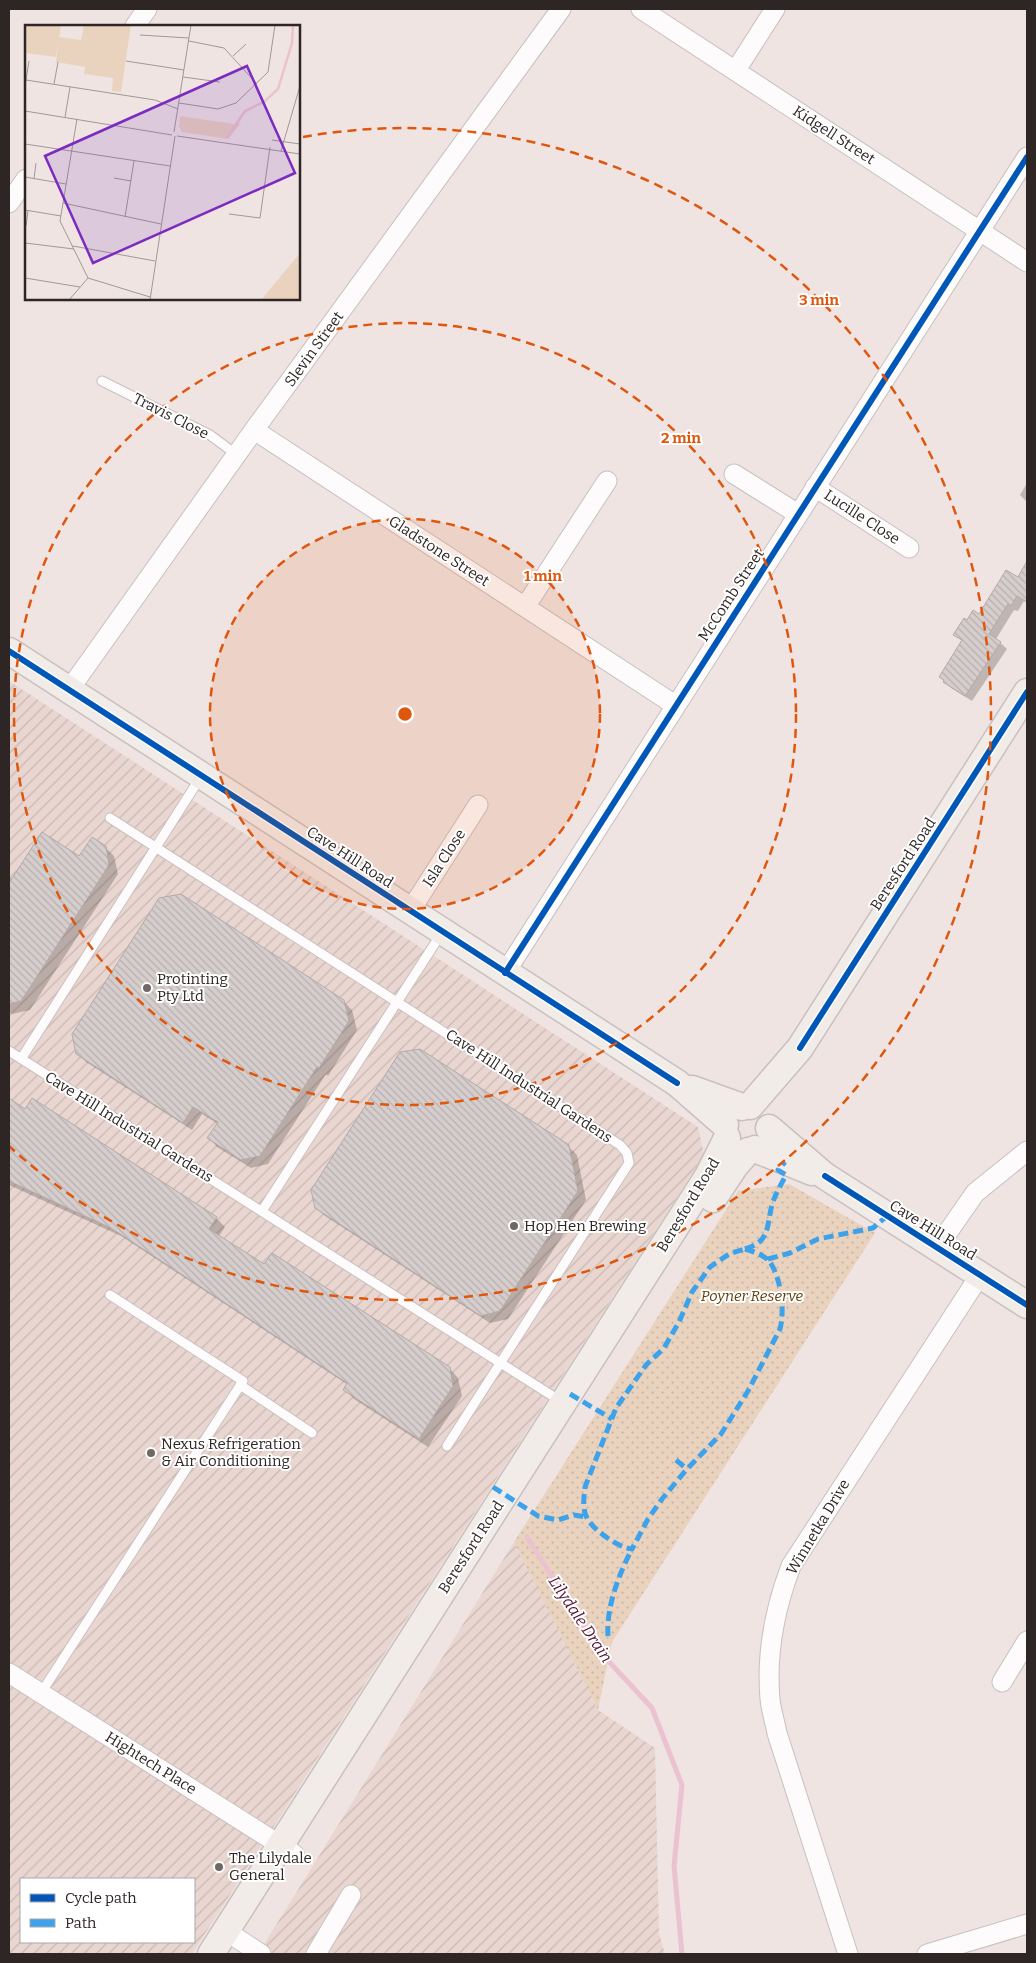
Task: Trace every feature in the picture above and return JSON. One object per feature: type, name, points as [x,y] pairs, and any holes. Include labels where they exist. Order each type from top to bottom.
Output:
[{"type":"main road","name":"Cave Hill Road","points":[[9,651],[505,973],[1027,1305]]},
{"type":"main road","name":"Beresford Road","points":[[211,1954],[232,1942],[287,1849],[564,1403],[708,1176],[748,1128],[1027,692]]},
{"type":"main road","name":"Beresford Road","points":[[287,1849],[720,1188],[748,1128]]},
{"type":"street","points":[[136,25],[147,9]]},
{"type":"street","name":"Slevin Street","points":[[69,690],[238,456],[254,430],[561,9]]},
{"type":"street","name":"Kidgell Street","points":[[641,9],[1027,262]]},
{"type":"street","points":[[736,70],[775,9]]},
{"type":"street","name":"McComb Street","points":[[505,973],[1027,157]]},
{"type":"street","points":[[9,203],[25,180]]},
{"type":"street","name":"Gladstone Street","points":[[254,430],[675,705]]},
{"type":"street","points":[[734,474],[798,514]]},
{"type":"street","points":[[524,607],[607,481]]},
{"type":"street","name":"Lucille Close","points":[[815,488],[909,548]]},
{"type":"street","name":"Isla Close","points":[[410,911],[478,805]]},
{"type":"street","points":[[939,1248],[975,1193],[1027,1150]]},
{"type":"street","name":"Winnetka Drive","points":[[848,1954],[777,1733],[770,1699],[770,1662],[774,1622],[780,1596],[791,1566],[980,1274]]},
{"type":"street","points":[[1002,1682],[1027,1641]]},
{"type":"street","name":"Hightech Place","points":[[9,1673],[287,1849]]},
{"type":"street","points":[[316,1954],[351,1895]]},
{"type":"street","points":[[928,1954],[1027,1924]]},
{"type":"street","points":[[232,1942],[261,1954]]},
{"type":"lane","name":"Travis Close","points":[[102,381],[210,435],[238,456]]},
{"type":"lane","points":[[21,1059],[157,848],[201,776]]},
{"type":"lane","name":"Cave Hill Industrial Gardens","points":[[110,818],[620,1145],[627,1153],[629,1163],[447,1446]]},
{"type":"lane","points":[[262,1211],[442,932]]},
{"type":"lane","name":"Cave Hill Industrial Gardens","points":[[9,1051],[564,1403]]},
{"type":"lane","points":[[41,1693],[243,1380],[110,1295]]},
{"type":"lane","points":[[240,1386],[312,1433]]},
{"type":"shaded area","points":[[9,681],[698,1127],[704,1155],[192,1954],[9,1954]]},
{"type":"shaded area","points":[[514,1542],[598,1710],[655,1748],[659,1933],[665,1954],[258,1954]]},
{"type":"green space","name":"Poyner Reserve","points":[[789,1184],[875,1233],[612,1642],[598,1710],[514,1542],[738,1191]]},
{"type":"building","points":[[1027,561],[1027,602],[1017,596],[1011,606],[1008,604],[989,634],[1001,642],[965,696],[943,682],[944,680],[939,677],[962,640],[953,635],[964,618],[967,620],[973,610],[979,614],[1006,570],[1018,577]]},
{"type":"building","points":[[42,832],[79,856],[92,837],[106,846],[109,865],[21,1001],[9,1004],[9,883]]},
{"type":"building","points":[[181,894],[344,1000],[349,1021],[260,1156],[241,1160],[207,1138],[218,1122],[193,1107],[183,1123],[76,1054],[72,1034],[159,898]]},
{"type":"building","points":[[420,1049],[569,1145],[578,1191],[500,1311],[481,1316],[315,1208],[311,1190],[400,1052]]},
{"type":"building","points":[[9,1098],[25,1109],[32,1098],[217,1217],[209,1229],[264,1264],[272,1253],[450,1367],[453,1386],[419,1439],[343,1390],[347,1383],[111,1228],[9,1181]]},
{"type":"waterway","name":"Lilydale Drain","points":[[527,1537],[599,1651],[652,1708],[682,1785],[674,1866],[682,1954]]},
{"type":"marked path","points":[[745,1249],[759,1242],[766,1232],[773,1201],[786,1175],[778,1170],[785,1162]]},
{"type":"marked path","points":[[768,1259],[790,1253],[818,1239],[873,1228],[887,1216]]},
{"type":"marked path","points":[[745,1249],[764,1257],[773,1267],[781,1294],[782,1313],[780,1329],[748,1391],[721,1434],[687,1469],[662,1499],[648,1519],[632,1549],[627,1548],[600,1533],[590,1523],[584,1511],[585,1487],[616,1408],[646,1365],[664,1348],[679,1322],[692,1292],[710,1267],[729,1254],[745,1249]]},
{"type":"marked path","points":[[570,1394],[612,1419]]},
{"type":"marked path","points":[[676,1460],[687,1469]]},
{"type":"marked path","points":[[493,1487],[538,1516],[558,1520],[574,1515],[586,1517]]},
{"type":"marked path","points":[[608,1636],[609,1614],[614,1591],[632,1549]]},
{"type":"cycle path","points":[[505,973],[1027,157]]},
{"type":"cycle path","points":[[9,651],[677,1083]]},
{"type":"cycle path","points":[[800,1048],[1027,692]]},
{"type":"cycle path","points":[[825,1176],[1027,1305]]},
{"type":"place","name":"Protinting Pty Ltd","points":[[147,988]]},
{"type":"place","name":"Hop Hen Brewing","points":[[514,1226]]},
{"type":"place","name":"Nexus Refrigeration & Air Conditioning","points":[[151,1453]]},
{"type":"place","name":"The Lilydale General","points":[[219,1867]]}]
